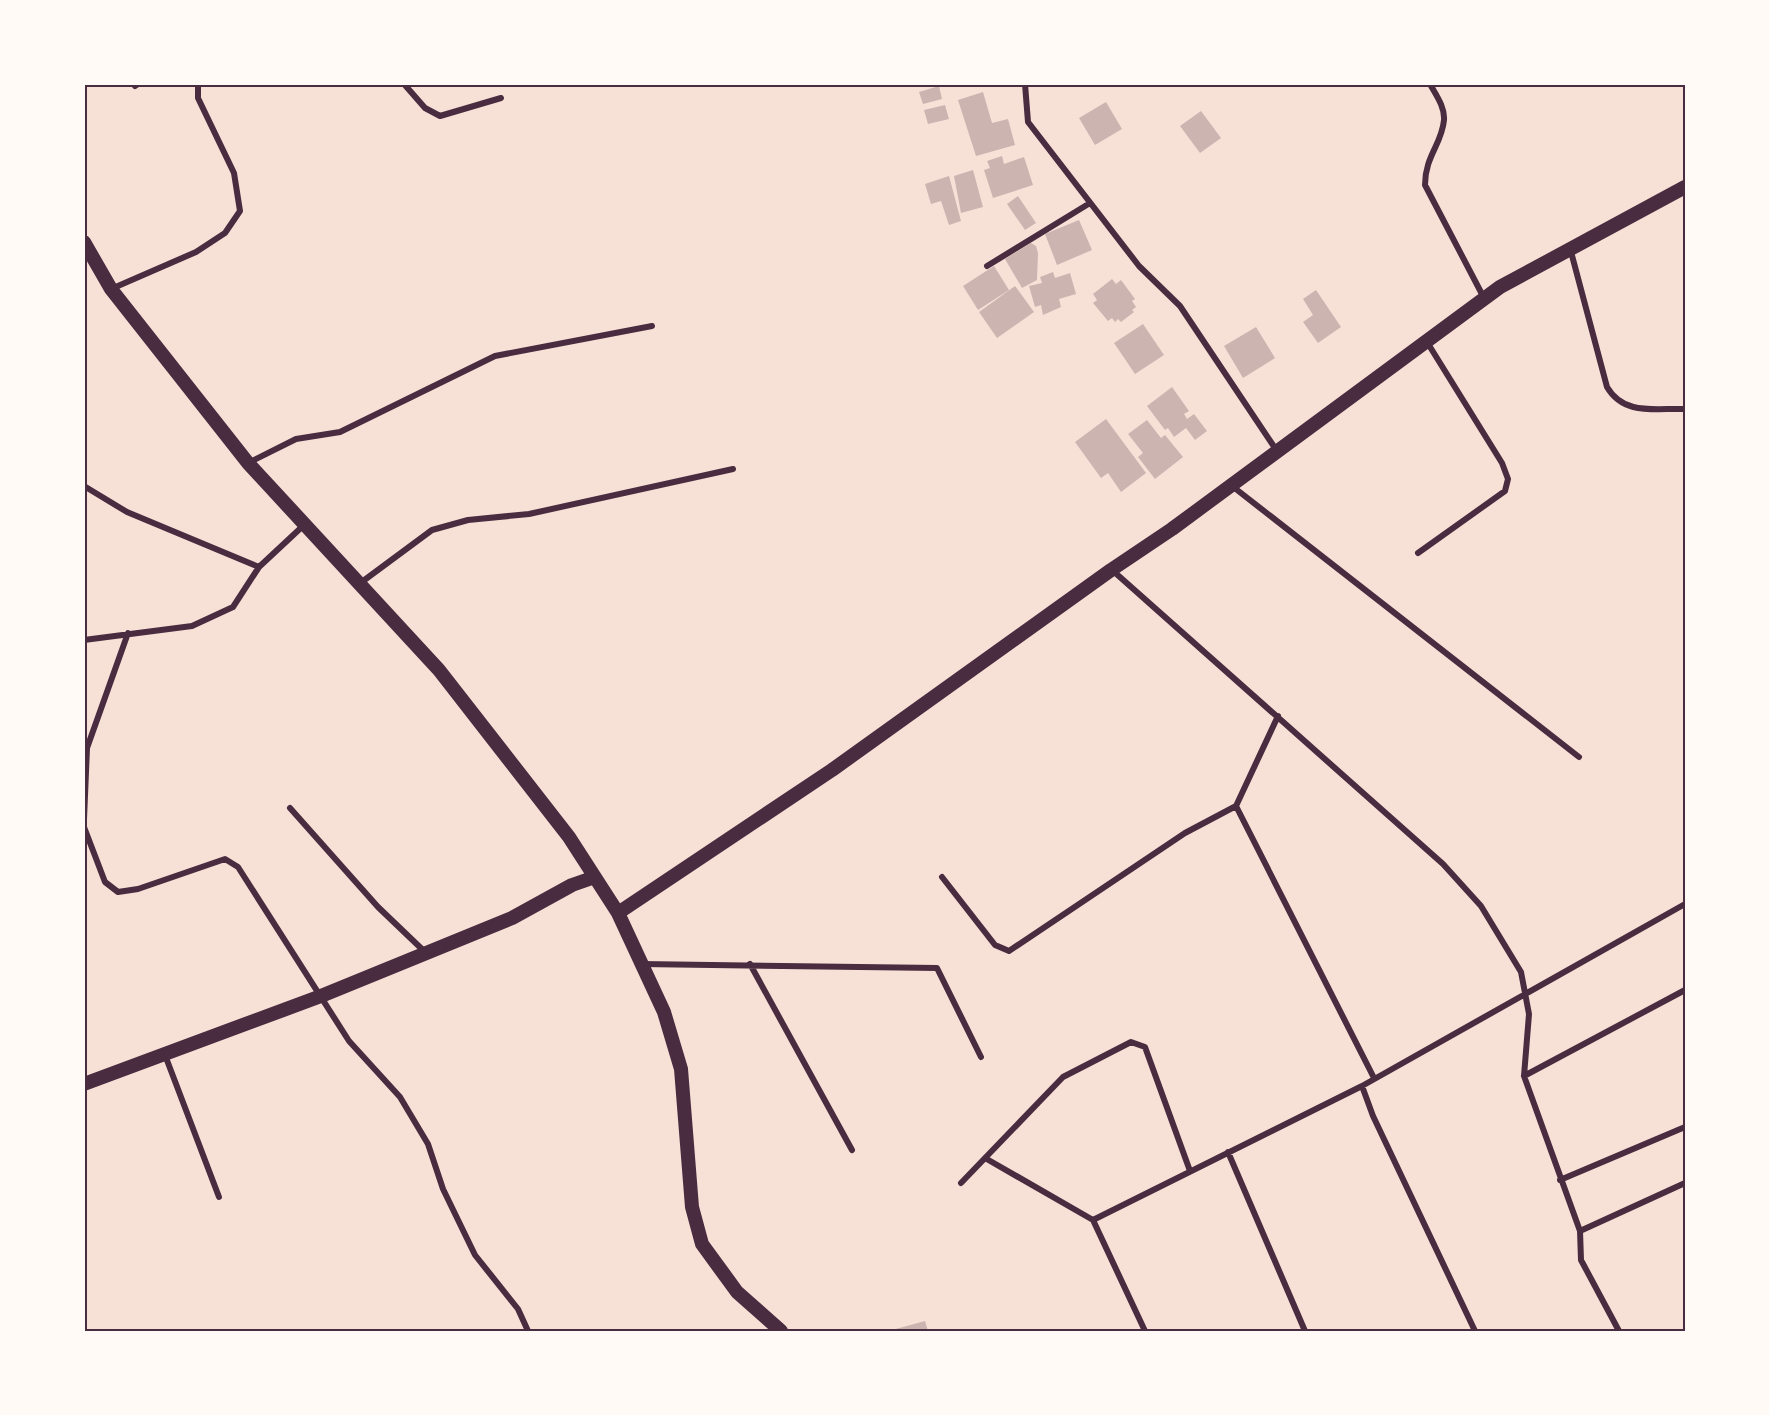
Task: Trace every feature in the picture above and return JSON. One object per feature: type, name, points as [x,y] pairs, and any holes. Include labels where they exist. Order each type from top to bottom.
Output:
[{"type":"main road","points":[[618,913],[832,770],[1277,452],[1484,298],[1570,248],[1685,187]]},
{"type":"main road","points":[[84,242],[111,289],[248,463],[439,670],[570,837],[618,913],[664,1012],[681,1069],[692,1207],[702,1244],[737,1292],[781,1331]]},
{"type":"main road","points":[[84,1084],[321,996],[512,918],[572,885],[595,878]]},
{"type":"street","points":[[111,289],[196,252],[225,233],[240,211],[234,173],[198,98],[198,84]]},
{"type":"street","points":[[404,84],[425,108],[440,116],[501,98]]},
{"type":"street","points":[[1025,84],[1028,122],[1139,266],[1180,306],[1277,452]]},
{"type":"street","points":[[1430,84],[1441,104],[1444,118],[1425,168],[1425,185],[1484,298]]},
{"type":"street","points":[[987,266],[1090,203]]},
{"type":"street","points":[[1570,248],[1607,387],[1615,400],[1632,408],[1685,409]]},
{"type":"street","points":[[248,463],[296,439],[340,432],[495,356],[652,326]]},
{"type":"street","points":[[1418,553],[1505,491],[1508,478],[1502,463],[1426,341]]},
{"type":"street","points":[[359,584],[432,530],[468,520],[529,514],[733,469]]},
{"type":"street","points":[[1231,485],[1579,757]]},
{"type":"street","points":[[84,486],[127,512],[259,567]]},
{"type":"street","points":[[84,640],[192,626],[233,607],[259,567],[304,525]]},
{"type":"street","points":[[1111,570],[1443,864],[1481,906],[1521,972],[1529,1014],[1524,1076],[1580,1231],[1581,1260],[1619,1331]]},
{"type":"street","points":[[84,819],[87,748],[128,633]]},
{"type":"street","points":[[942,877],[995,945],[1009,951],[1185,833],[1236,806],[1278,716]]},
{"type":"street","points":[[1236,806],[1374,1078]]},
{"type":"street","points":[[291,808],[378,907],[427,953]]},
{"type":"street","points":[[84,827],[105,882],[118,892],[138,889],[225,859],[238,867],[349,1041],[400,1097],[428,1144],[443,1189],[474,1255],[518,1309],[528,1331]]},
{"type":"street","points":[[1093,1220],[1362,1086],[1525,992],[1685,904]]},
{"type":"street","points":[[641,964],[937,968],[981,1057]]},
{"type":"street","points":[[750,964],[852,1150]]},
{"type":"street","points":[[1524,1076],[1685,990]]},
{"type":"street","points":[[961,1182],[1064,1077],[1131,1042],[1144,1047],[1190,1171]]},
{"type":"street","points":[[164,1054],[219,1197]]},
{"type":"street","points":[[1362,1086],[1373,1116],[1475,1331]]},
{"type":"street","points":[[1560,1180],[1685,1127]]},
{"type":"street","points":[[1228,1152],[1305,1331]]},
{"type":"street","points":[[985,1158],[1093,1220],[1145,1331]]},
{"type":"street","points":[[1580,1231],[1685,1183]]},
{"type":"building","points":[[939,86],[942,99],[923,104],[919,92]]},
{"type":"building","points":[[983,92],[992,123],[1008,119],[1015,145],[976,156],[958,100]]},
{"type":"building","points":[[1106,102],[1122,129],[1095,145],[1079,118]]},
{"type":"building","points":[[945,105],[949,119],[928,124],[924,110]]},
{"type":"building","points":[[1201,111],[1221,138],[1200,153],[1180,126]]},
{"type":"building","points":[[1002,156],[1004,164],[1024,157],[1033,185],[993,198],[984,170],[990,168],[987,161]]},
{"type":"building","points":[[973,170],[983,207],[961,213],[954,176]]},
{"type":"building","points":[[949,176],[961,221],[949,225],[941,201],[931,204],[925,184]]},
{"type":"building","points":[[1018,196],[1036,223],[1025,230],[1007,204]]},
{"type":"building","points":[[1079,220],[1092,250],[1057,265],[1045,234]]},
{"type":"building","points":[[1031,243],[1036,246],[1038,253],[1037,280],[1022,288],[1005,259]]},
{"type":"building","points":[[994,266],[1009,290],[978,310],[963,286]]},
{"type":"building","points":[[1053,272],[1055,278],[1070,273],[1076,294],[1059,299],[1061,307],[1043,315],[1041,305],[1035,307],[1029,286],[1042,283],[1040,277]]},
{"type":"building","points":[[1112,279],[1116,284],[1121,280],[1135,299],[1132,301],[1136,307],[1132,310],[1134,312],[1121,322],[1118,319],[1115,322],[1112,318],[1108,321],[1093,303],[1097,300],[1093,294]]},
{"type":"building","points":[[1015,286],[1034,312],[997,338],[979,312]]},
{"type":"building","points":[[1316,290],[1341,327],[1318,343],[1303,322],[1313,315],[1303,299]]},
{"type":"building","points":[[1143,324],[1164,355],[1135,374],[1114,343]]},
{"type":"building","points":[[1256,327],[1275,358],[1243,378],[1224,346]]},
{"type":"building","points":[[1172,387],[1189,411],[1184,414],[1187,419],[1194,414],[1207,431],[1195,440],[1186,428],[1174,437],[1168,428],[1165,430],[1147,406]]},
{"type":"building","points":[[1106,419],[1146,473],[1121,492],[1108,473],[1101,478],[1075,442]]},
{"type":"building","points":[[1147,420],[1161,438],[1165,435],[1183,457],[1155,479],[1138,457],[1143,453],[1128,434]]},
{"type":"building","points":[[925,1321],[928,1331],[892,1331],[892,1330]]}]
